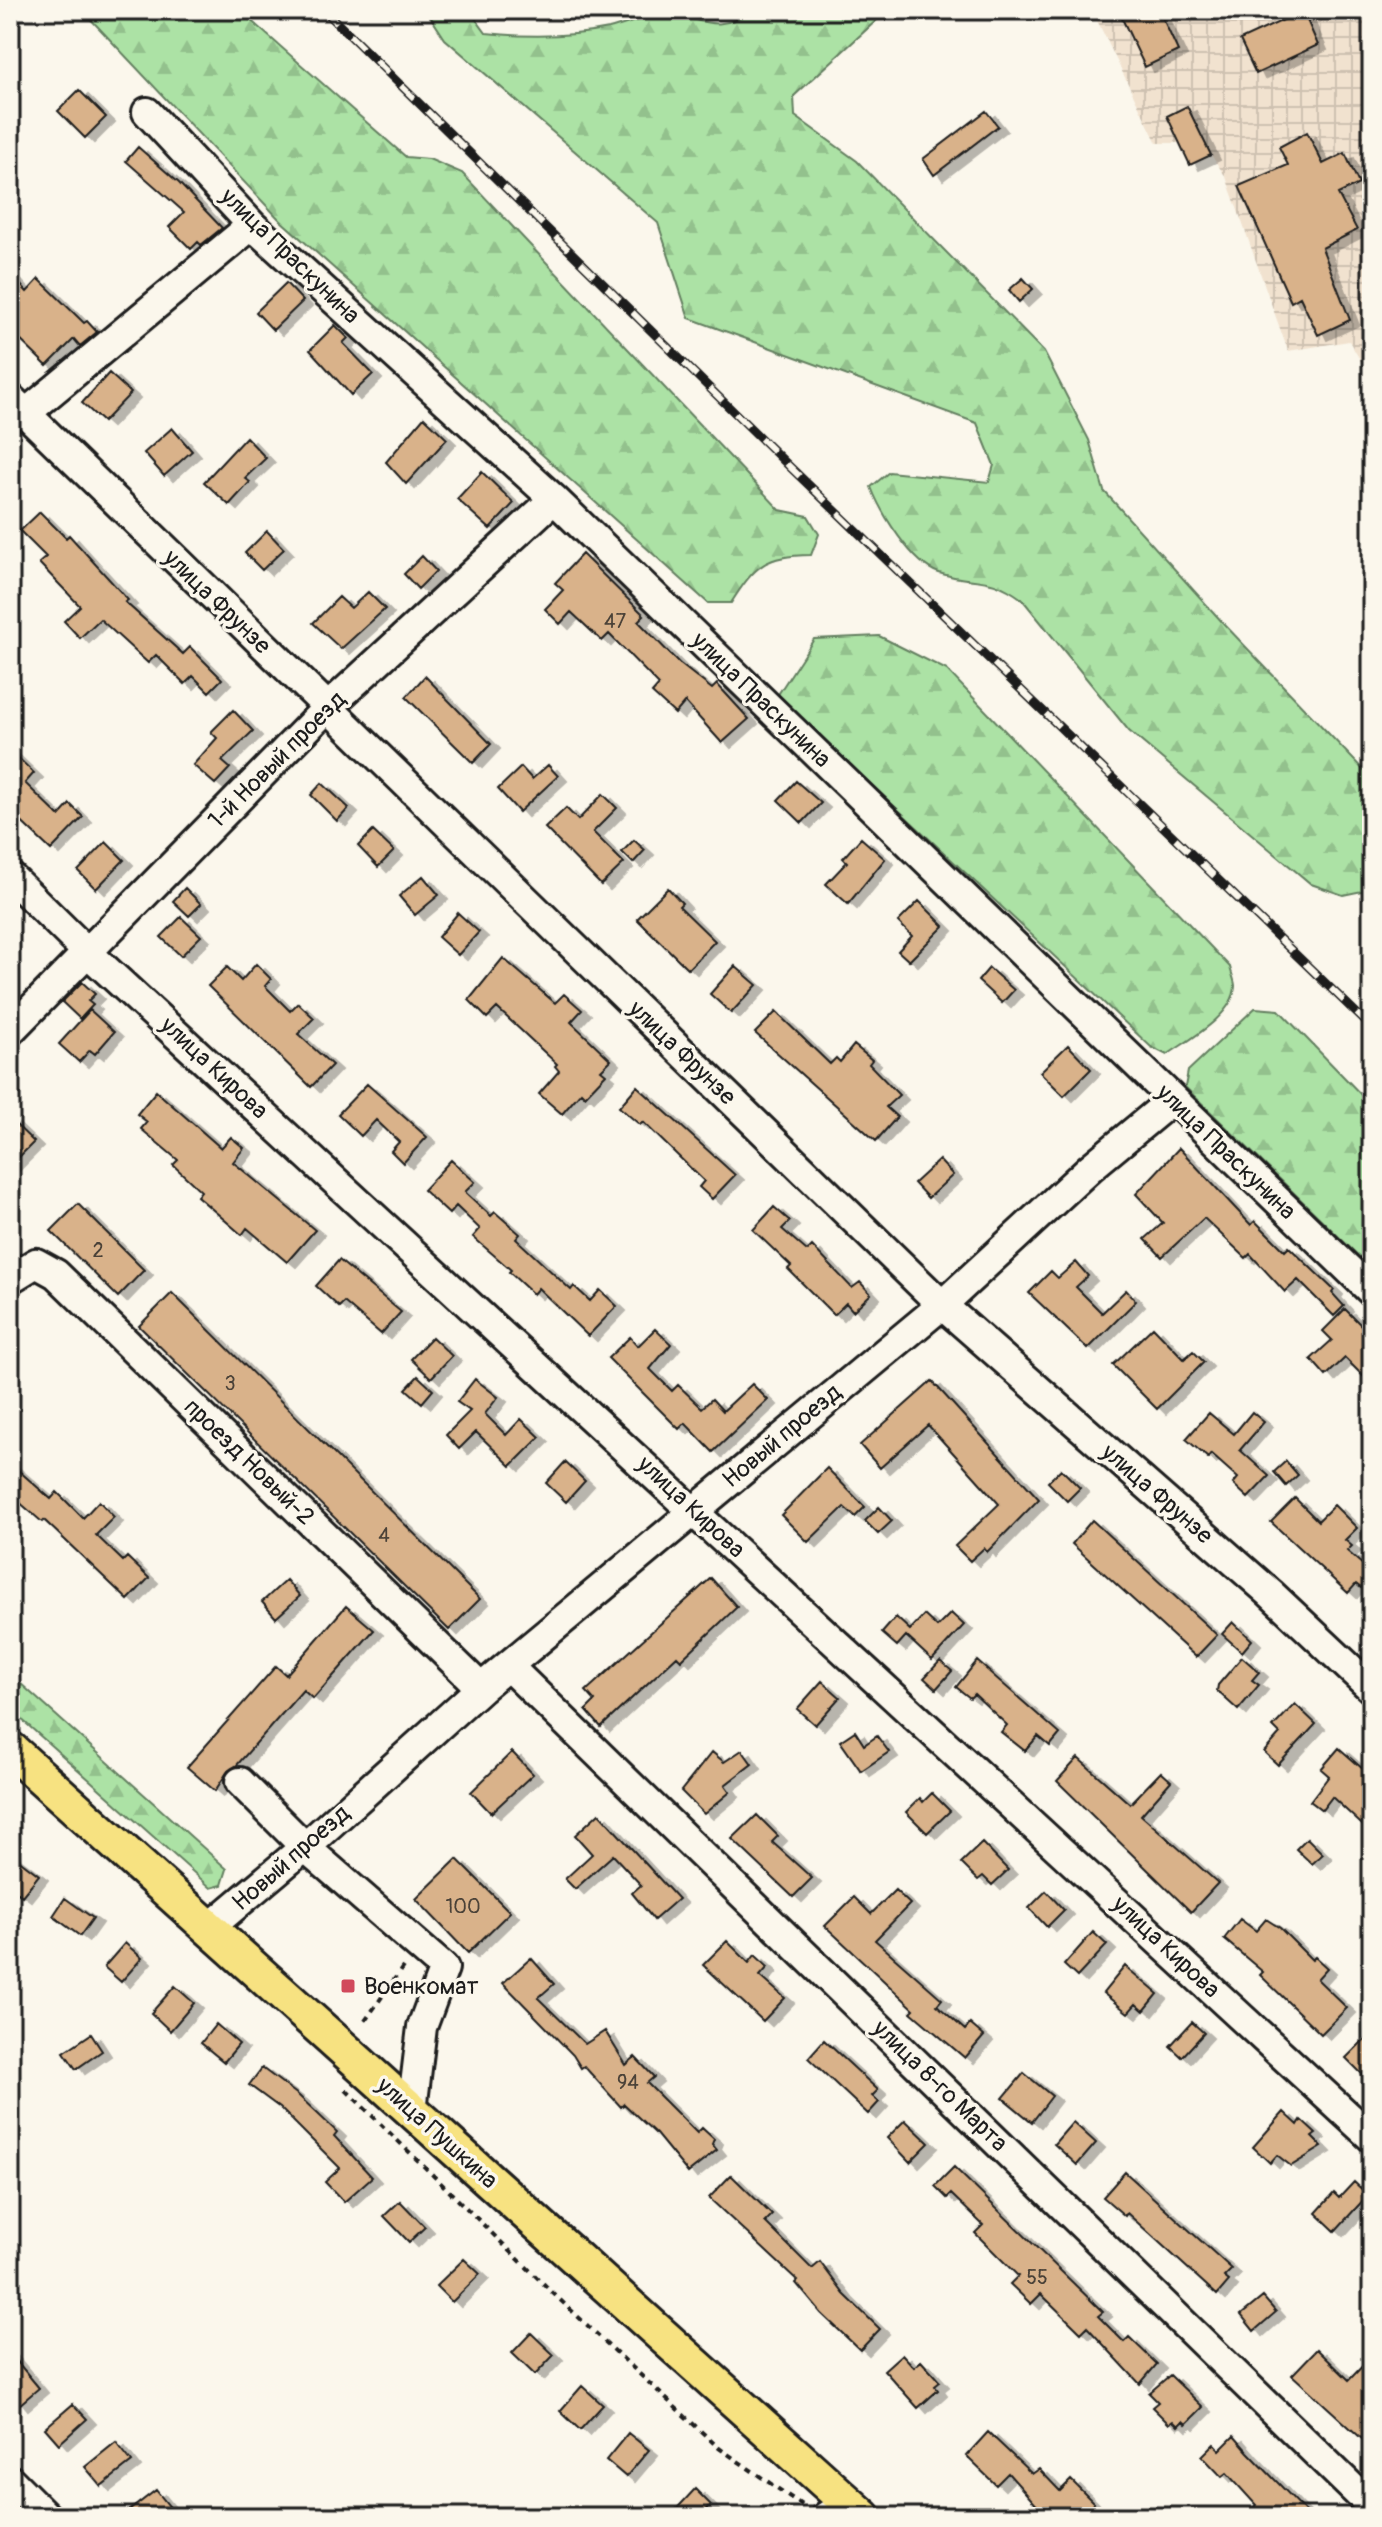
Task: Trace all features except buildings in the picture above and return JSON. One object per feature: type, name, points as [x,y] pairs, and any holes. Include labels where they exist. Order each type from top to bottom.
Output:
[{"type":"main road","name":"улица Пушкина","points":[[10,1749],[412,2110],[845,2512]]},
{"type":"street","name":"улица Праскунина","points":[[147,112],[252,225],[554,499],[1372,1292]]},
{"type":"street","points":[[17,406],[252,225]]},
{"type":"street","name":"улица Фрунзе","points":[[17,406],[942,1305],[1270,1593],[1372,1689]]},
{"type":"street","name":"1-й Новый проезд","points":[[10,1031],[326,709],[554,499]]},
{"type":"street","name":"улица Кирова","points":[[10,876],[87,952],[1372,2138]]},
{"type":"street","name":"Новый проезд","points":[[209,1928],[305,1847],[481,1688],[942,1305],[1090,1168],[1172,1100]]},
{"type":"street","name":"проезд Новый-2","points":[[10,1279],[36,1263],[56,1274],[481,1688]]},
{"type":"street","name":"улица 8-го Марта","points":[[508,1666],[1372,2507]]},
{"type":"street","points":[[240,1782],[305,1847],[444,1968],[422,2027],[412,2110]]},
{"type":"street","points":[[10,2480],[47,2517]]},
{"type":"path","points":[[365,2021],[418,1946]]},
{"type":"path","points":[[338,2083],[558,2298],[719,2448],[815,2517]]},
{"type":"shaded area","points":[[1092,10],[1372,10],[1372,380],[1349,341],[1288,351],[1226,177],[1211,155],[1190,165],[1180,143],[1157,143]]},
{"type":"green space","points":[[82,10],[239,10],[406,157],[429,159],[462,173],[780,510],[808,516],[819,534],[811,555],[782,558],[763,565],[747,580],[731,603],[708,603],[280,220]]},
{"type":"green space","points":[[426,10],[469,10],[486,33],[532,36],[594,32],[657,15],[725,23],[751,10],[878,10],[879,18],[794,96],[795,116],[857,161],[1044,352],[1089,440],[1104,491],[1224,624],[1372,779],[1372,889],[1343,895],[1311,884],[1129,731],[1022,599],[990,583],[939,573],[908,549],[871,487],[889,472],[989,482],[994,465],[977,423],[689,318],[658,223],[445,39]]},
{"type":"green space","points":[[879,636],[947,670],[1230,967],[1235,984],[1233,997],[1219,1017],[1167,1055],[1151,1047],[777,696],[814,639]]},
{"type":"green space","points":[[1255,1008],[1279,1010],[1372,1106],[1372,1269],[1185,1087],[1188,1071]]},
{"type":"green space","points":[[10,1674],[227,1869],[222,1885],[211,1888],[10,1709]]},
{"type":"railway","points":[[324,10],[789,466],[1372,1028]]},
{"type":"place","name":"Военкомат","points":[[348,1986]]}]
